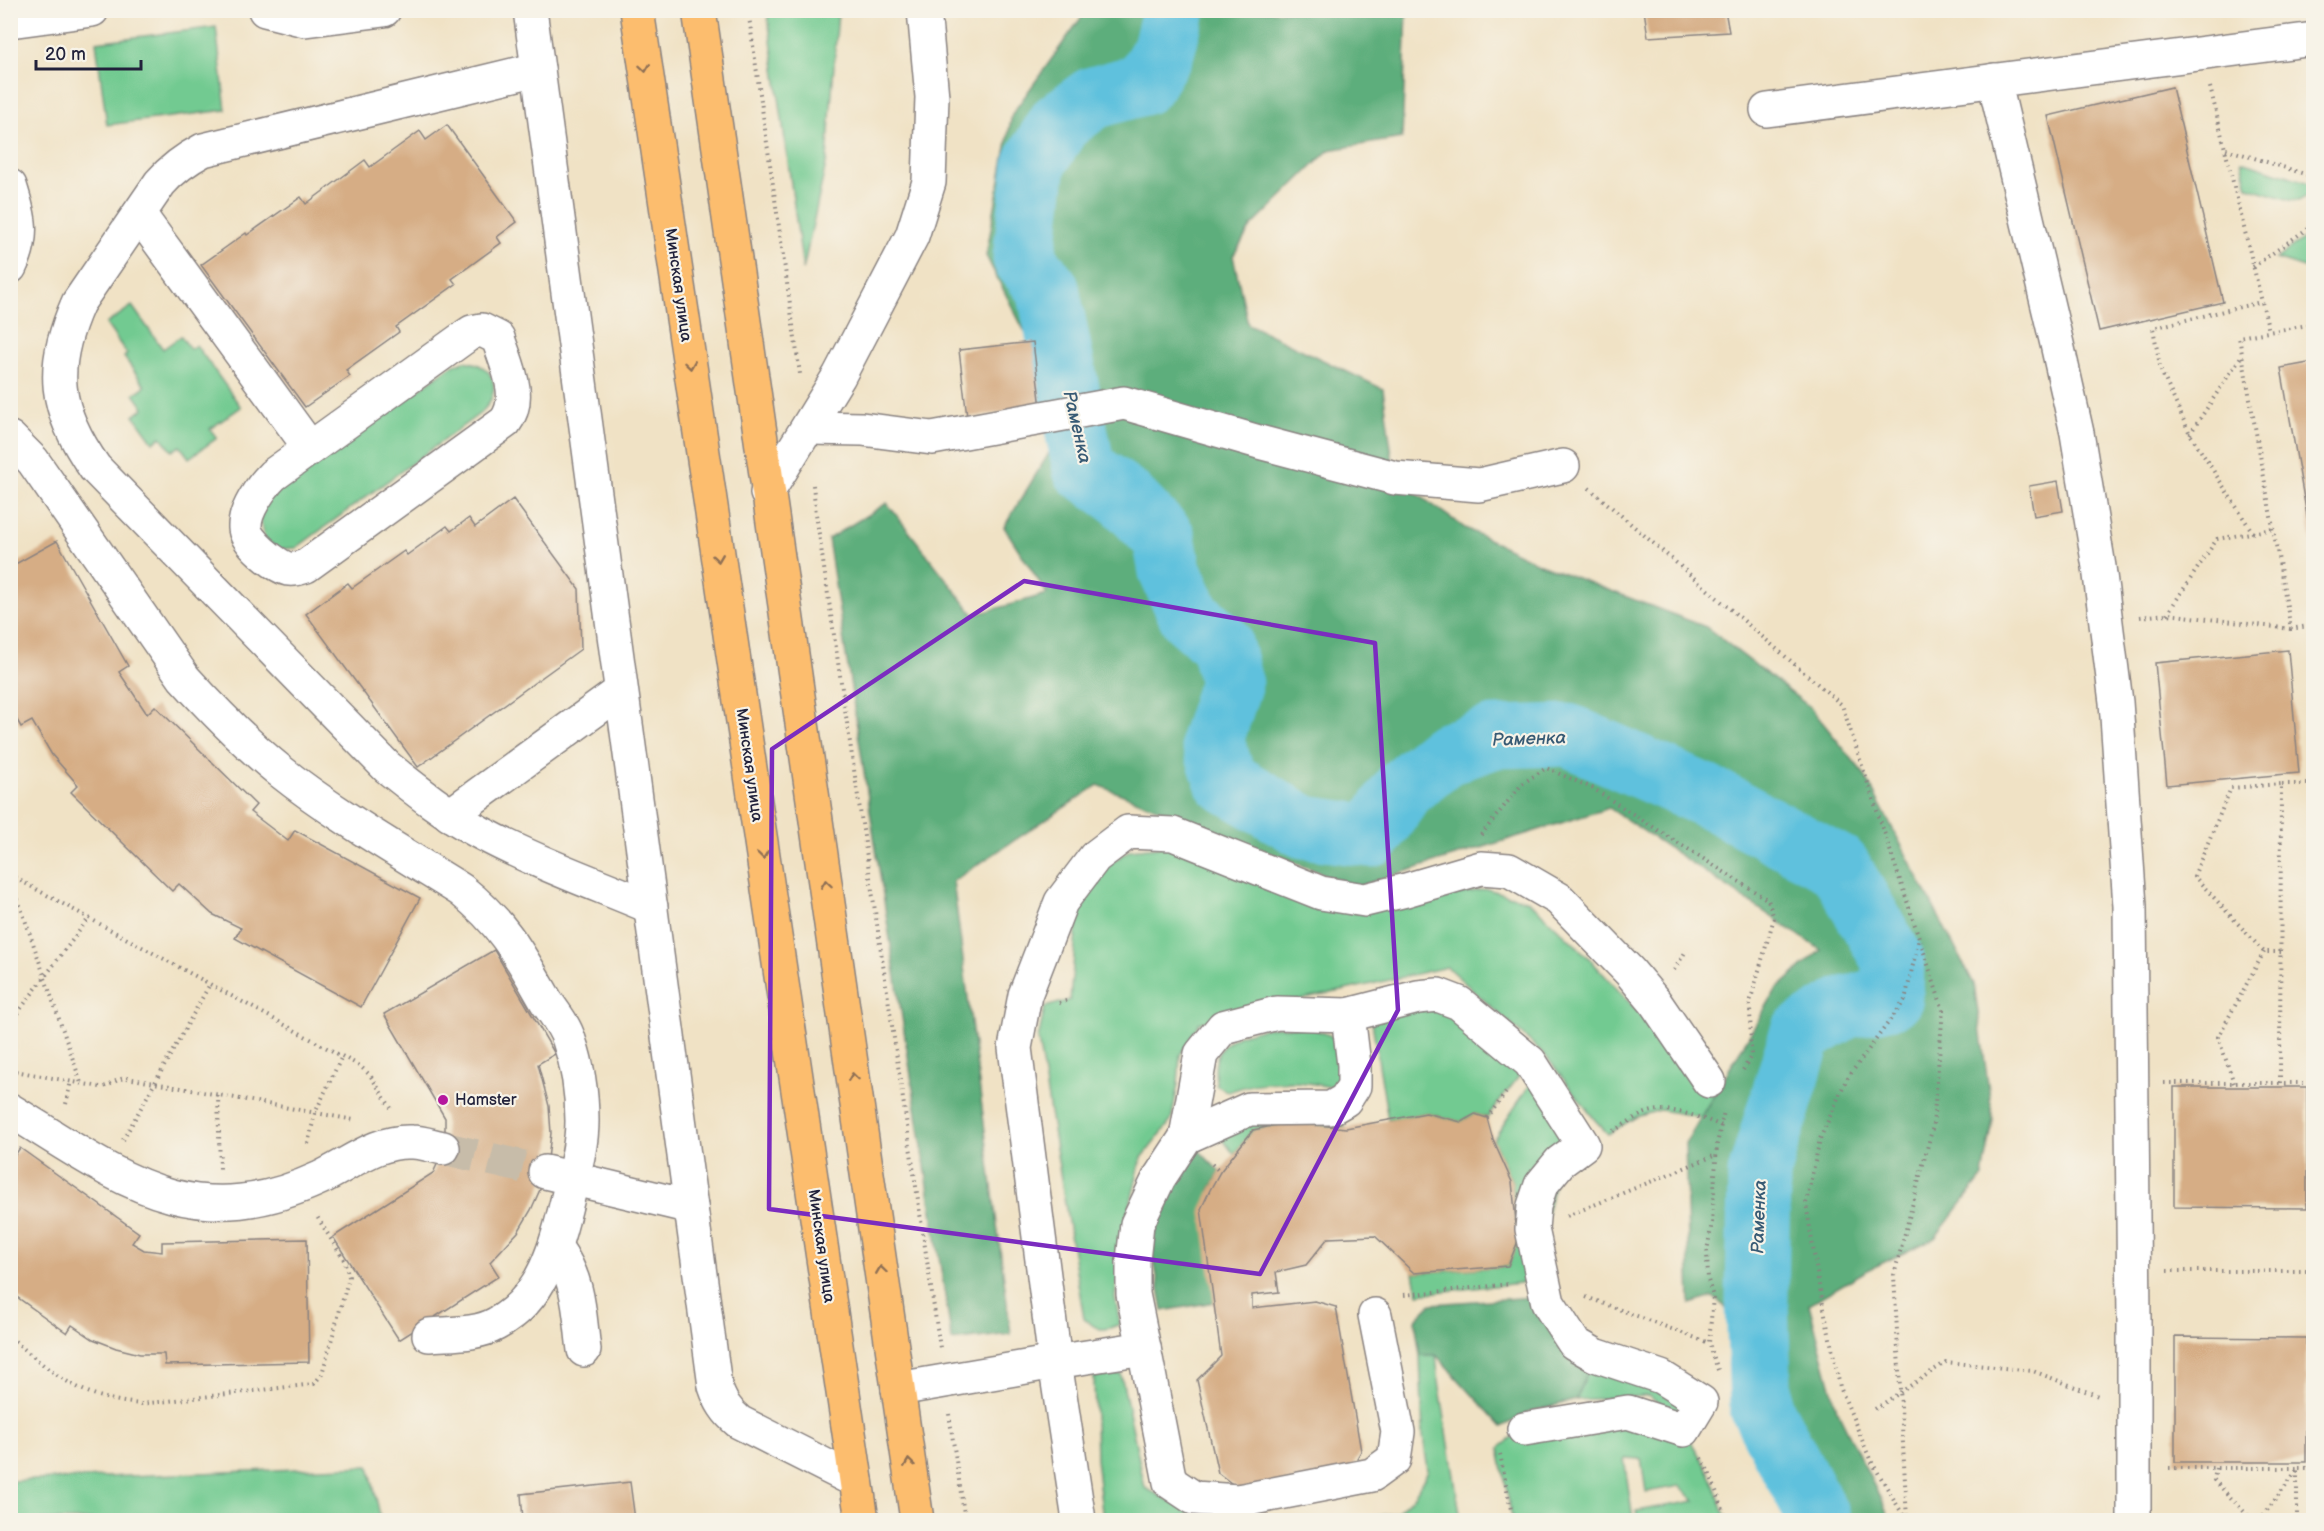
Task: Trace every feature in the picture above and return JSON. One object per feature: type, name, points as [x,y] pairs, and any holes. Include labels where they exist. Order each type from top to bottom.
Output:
[{"type":"main road","name":"Минская улица","points":[[637,10],[862,1521]]},
{"type":"main road","points":[[699,10],[917,1521]]},
{"type":"lane","points":[[10,21],[92,10]]},
{"type":"lane","points":[[265,10],[275,15],[305,20],[384,10]]},
{"type":"lane","points":[[530,10],[715,1386],[720,1401],[739,1422],[856,1481]]},
{"type":"lane","points":[[767,493],[839,376],[912,236],[929,182],[932,97],[924,10]]},
{"type":"lane","points":[[1767,110],[2313,39]]},
{"type":"lane","points":[[538,69],[203,150],[173,168],[160,183],[78,303],[63,342],[59,379],[61,398],[66,417],[80,446],[95,468],[387,767],[450,815],[521,853],[651,907]]},
{"type":"lane","points":[[1994,80],[2077,433],[2099,567],[2115,702],[2130,906],[2134,1521]]},
{"type":"lane","points":[[10,186],[18,210],[21,233],[18,250],[10,267]]},
{"type":"lane","points":[[139,214],[310,448]]},
{"type":"lane","points":[[483,330],[498,338],[514,395],[514,407],[505,422],[306,566],[291,570],[279,566],[249,540],[244,527],[246,517],[268,480],[310,448],[472,332],[483,330]]},
{"type":"lane","points":[[808,428],[862,429],[932,438],[1124,403],[1395,478],[1479,485],[1563,466]]},
{"type":"lane","points":[[10,438],[33,461],[184,678],[228,726],[305,790],[481,905],[509,937],[568,1038],[577,1070],[582,1122],[581,1143],[559,1175],[556,1248],[546,1270],[533,1291],[507,1317],[486,1329],[429,1335]]},
{"type":"lane","points":[[450,815],[621,691]]},
{"type":"lane","points":[[1079,1521],[1055,1362],[1015,1048],[1025,994],[1061,902],[1095,857],[1128,832],[1173,834],[1321,893],[1365,900],[1481,868],[1509,870],[1559,898],[1630,972],[1655,1002],[1714,1084]]},
{"type":"lane","points":[[1375,1315],[1398,1432],[1394,1459],[1372,1475],[1239,1511],[1194,1498],[1170,1482],[1133,1294],[1133,1260],[1137,1224],[1159,1178],[1186,1137],[1200,1054],[1223,1027],[1277,1012],[1348,1016],[1418,997],[1438,995],[1459,1003],[1530,1062],[1583,1145],[1560,1162],[1541,1185],[1534,1206],[1532,1229],[1548,1302],[1574,1343],[1594,1355],[1661,1377],[1701,1402],[1684,1430],[1628,1412],[1524,1430]]},
{"type":"lane","points":[[1186,1137],[1249,1109],[1331,1107],[1345,1100],[1354,1086],[1348,1016]]},
{"type":"lane","points":[[10,1110],[118,1177],[160,1194],[188,1200],[221,1203],[261,1198],[298,1188],[383,1146],[428,1145]]},
{"type":"lane","points":[[559,1175],[691,1207]]},
{"type":"lane","points":[[556,1248],[566,1262],[576,1287],[584,1350]]},
{"type":"lane","points":[[898,1389],[1144,1348]]},
{"type":"path","points":[[748,10],[808,428]]},
{"type":"path","points":[[2209,84],[2269,331]]},
{"type":"path","points":[[2225,149],[2313,177]]},
{"type":"path","points":[[2253,267],[2313,224]]},
{"type":"path","points":[[2253,533],[2190,435],[2161,371],[2153,328],[2261,302]]},
{"type":"path","points":[[2291,629],[2239,337],[2313,324]]},
{"type":"path","points":[[2190,435],[2242,355]]},
{"type":"path","points":[[1563,466],[1842,705],[1943,1010],[1933,1126],[1894,1275],[1907,1521]]},
{"type":"path","points":[[813,482],[819,538],[965,1521]]},
{"type":"path","points":[[2167,614],[2217,540],[2273,529]]},
{"type":"path","points":[[2140,617],[2167,614],[2291,629],[2313,625]]},
{"type":"path","points":[[1478,841],[1482,832],[1522,784],[1546,768],[1592,788],[1768,900],[1774,918],[1750,1002],[1751,1056],[1736,1083],[1714,1084],[1725,1114],[1716,1155],[1712,1222],[1707,1251],[1708,1280],[1713,1297],[1709,1343],[1719,1372],[1701,1402]]},
{"type":"path","points":[[2281,952],[2264,952],[2194,876],[2231,788],[2309,784],[2308,776],[2313,776]]},
{"type":"path","points":[[2280,1083],[2281,784]]},
{"type":"path","points":[[10,875],[81,1084]]},
{"type":"path","points":[[10,875],[367,1071],[428,1145]]},
{"type":"path","points":[[10,1023],[89,918]]},
{"type":"path","points":[[1907,1521],[1870,1460],[1840,1387],[1819,1285],[1806,1203],[1820,1139],[1846,1080],[1905,1000],[1919,938]]},
{"type":"path","points":[[2234,1083],[2218,1036],[2264,952]]},
{"type":"path","points":[[107,1170],[210,984]]},
{"type":"path","points":[[10,1337],[62,1380],[88,1393],[120,1401],[142,1404],[314,1384],[322,1374],[349,1277],[344,1260],[298,1188],[315,1113],[342,1056]]},
{"type":"path","points":[[10,1070],[104,1088],[123,1078],[360,1121]]},
{"type":"path","points":[[2160,1083],[2313,1083]]},
{"type":"path","points":[[218,1095],[221,1203]]},
{"type":"path","points":[[1583,1145],[1608,1134],[1636,1117],[1660,1110],[1701,1117],[1722,1126]]},
{"type":"path","points":[[1565,1225],[1567,1216],[1716,1155]]},
{"type":"path","points":[[2160,1271],[2313,1271]]},
{"type":"path","points":[[1375,1315],[1383,1298],[1544,1280]]},
{"type":"path","points":[[1575,1293],[1709,1343]]},
{"type":"path","points":[[1875,1409],[1946,1362],[2033,1371],[2134,1411]]},
{"type":"path","points":[[1514,1521],[1498,1448],[1524,1430]]},
{"type":"path","points":[[1684,1430],[1709,1472],[1727,1521]]},
{"type":"path","points":[[2160,1467],[2313,1468]]},
{"type":"path","points":[[2216,1468],[2214,1480],[2252,1521]]},
{"type":"path","points":[[2260,1521],[2297,1469]]},
{"type":"path","points":[[2297,1469],[2297,1521]]},
{"type":"highlighted area","points":[[1024,581],[1375,643],[1398,1010],[1260,1274],[769,1209],[772,749]]},
{"type":"green space","points":[[767,11],[838,11],[827,159],[803,270]]},
{"type":"green space","points":[[1086,11],[1407,11],[1402,138],[1329,150],[1251,227],[1233,256],[1248,324],[1383,389],[1395,478],[1465,528],[1540,564],[1706,627],[1811,708],[1864,774],[1974,984],[1993,1120],[1983,1176],[1935,1238],[1866,1271],[1809,1304],[1837,1410],[1891,1520],[1820,1520],[1761,1408],[1758,1334],[1713,1297],[1690,1304],[1685,1144],[1776,990],[1821,950],[1609,808],[1356,887],[1098,785],[953,881],[1011,1334],[952,1341],[828,539],[887,503],[974,615],[1047,594],[1004,527],[1060,435],[1032,346],[986,256],[1012,114]]},
{"type":"green space","points":[[216,27],[226,110],[107,125],[96,42]]},
{"type":"green space","points":[[2242,161],[2313,184],[2313,191],[2299,201],[2248,187]]},
{"type":"green space","points":[[2313,232],[2313,271],[2276,259]]},
{"type":"green space","points":[[132,306],[163,349],[181,336],[190,349],[196,345],[241,407],[210,429],[217,438],[189,458],[180,446],[172,451],[161,437],[153,442],[134,416],[144,408],[134,394],[145,386],[124,357],[127,354],[106,324]]},
{"type":"green space","points":[[464,361],[483,367],[492,379],[494,387],[492,395],[482,412],[296,548],[279,549],[265,541],[258,512],[263,502],[450,367]]},
{"type":"green space","points":[[1166,846],[1356,913],[1487,889],[1529,901],[1587,956],[1714,1095],[1701,1117],[1660,1110],[1636,1117],[1608,1134],[1545,1055],[1447,967],[1199,1023],[1180,1055],[1178,1084],[1171,1121],[1141,1159],[1125,1227],[1115,1297],[1120,1324],[1105,1329],[1097,1328],[1084,1319],[1038,1039],[1045,1007],[1070,1000],[1078,911],[1101,870],[1130,850]]},
{"type":"green space","points":[[1418,997],[1530,1062],[1487,1118],[1475,1114],[1461,1122],[1426,1113],[1388,1120],[1370,1010]]},
{"type":"green space","points":[[1273,1027],[1310,1027],[1336,1038],[1343,1060],[1337,1089],[1310,1083],[1282,1082],[1254,1085],[1228,1092],[1216,1085],[1216,1061],[1224,1045],[1238,1036]]},
{"type":"green space","points":[[1537,1074],[1583,1145],[1560,1162],[1530,1282],[1418,1294],[1414,1273],[1508,1266],[1518,1241],[1512,1182],[1493,1140]]},
{"type":"green space","points":[[1331,1108],[1346,1128],[1290,1122],[1253,1130],[1234,1154],[1212,1125]]},
{"type":"green space","points":[[1186,1137],[1220,1172],[1210,1190],[1214,1302],[1163,1311],[1153,1254],[1156,1216]]},
{"type":"green space","points":[[1534,1297],[1595,1355],[1576,1400],[1529,1412],[1502,1427],[1436,1355],[1420,1355],[1415,1320],[1431,1304]]},
{"type":"green space","points":[[1420,1355],[1436,1355],[1461,1520],[1357,1520],[1396,1513],[1414,1496],[1428,1471],[1423,1436]]},
{"type":"green space","points":[[1595,1355],[1661,1377],[1690,1421],[1648,1396],[1576,1400]]},
{"type":"green space","points":[[1121,1374],[1145,1488],[1193,1513],[1169,1520],[1103,1520],[1096,1459],[1094,1377]]},
{"type":"green space","points":[[1628,1412],[1684,1430],[1709,1472],[1727,1520],[1638,1520],[1636,1511],[1695,1501],[1680,1486],[1646,1492],[1641,1459],[1624,1458],[1633,1520],[1512,1520],[1499,1448],[1524,1429]]},
{"type":"green space","points":[[369,1466],[381,1520],[11,1520],[11,1481]]},
{"type":"building","points":[[1644,10],[1725,10],[1729,32],[1648,37]]},
{"type":"building","points":[[2172,87],[2223,302],[2099,331],[2048,116]]},
{"type":"building","points":[[447,125],[517,222],[497,237],[501,243],[452,279],[456,284],[396,327],[399,332],[346,370],[350,376],[305,407],[201,265],[301,197],[306,204],[365,160],[370,167],[420,131],[426,140]]},
{"type":"building","points":[[1033,342],[1041,408],[967,417],[959,350]]},
{"type":"building","points":[[2314,362],[2314,544],[2312,544],[2281,368]]},
{"type":"building","points":[[2058,481],[2063,511],[2034,516],[2029,486]]},
{"type":"building","points":[[513,499],[579,589],[581,649],[418,767],[306,614],[348,583],[352,588],[404,551],[407,555],[447,526],[451,531],[469,518],[475,527]]},
{"type":"building","points":[[57,541],[128,666],[119,672],[147,714],[155,706],[256,805],[250,812],[288,841],[295,830],[420,898],[361,1007],[235,938],[241,928],[212,914],[179,884],[172,891],[71,792],[78,785],[52,755],[32,721],[21,727],[10,708],[10,567]]},
{"type":"building","points":[[2288,650],[2299,773],[2167,785],[2155,663]]},
{"type":"building","points":[[494,950],[555,1054],[538,1064],[549,1106],[551,1133],[542,1185],[518,1232],[490,1262],[499,1276],[399,1340],[333,1237],[433,1173],[441,1156],[445,1137],[445,1118],[384,1014]]},
{"type":"building","points":[[2174,1087],[2307,1087],[2307,1208],[2174,1207]]},
{"type":"building","points":[[1426,1113],[1461,1122],[1475,1114],[1487,1118],[1493,1140],[1512,1182],[1518,1241],[1508,1266],[1414,1273],[1375,1236],[1328,1238],[1306,1265],[1276,1272],[1279,1292],[1252,1295],[1252,1308],[1315,1301],[1336,1307],[1361,1451],[1347,1476],[1239,1489],[1218,1473],[1197,1380],[1221,1356],[1201,1209],[1210,1190],[1220,1172],[1253,1130],[1290,1122],[1346,1128]]},
{"type":"building","points":[[20,1148],[139,1233],[132,1243],[144,1250],[162,1252],[162,1242],[307,1239],[309,1362],[165,1365],[164,1354],[140,1354],[116,1348],[93,1339],[72,1325],[67,1333],[10,1292],[10,1151],[15,1155]]},
{"type":"building","points":[[2175,1337],[2306,1338],[2306,1462],[2175,1462]]},
{"type":"building","points":[[630,1482],[635,1520],[523,1520],[521,1494]]},
{"type":"waterway","name":"Раменка","points":[[1174,10],[1163,51],[1143,84],[1093,98],[1060,122],[1035,163],[1024,258],[1048,289],[1084,469],[1124,497],[1164,538],[1170,571],[1190,616],[1221,643],[1231,682],[1212,740],[1226,781],[1304,827],[1371,836],[1405,787],[1444,755],[1494,737],[1568,735],[1713,799],[1839,866],[1893,960],[1892,997],[1844,1008],[1801,1034],[1759,1174],[1757,1301],[1761,1408],[1820,1520]]},
{"type":"tunnel","points":[[443,1148],[545,1172]]},
{"type":"place","name":"Hamster","points":[[443,1100]]}]
